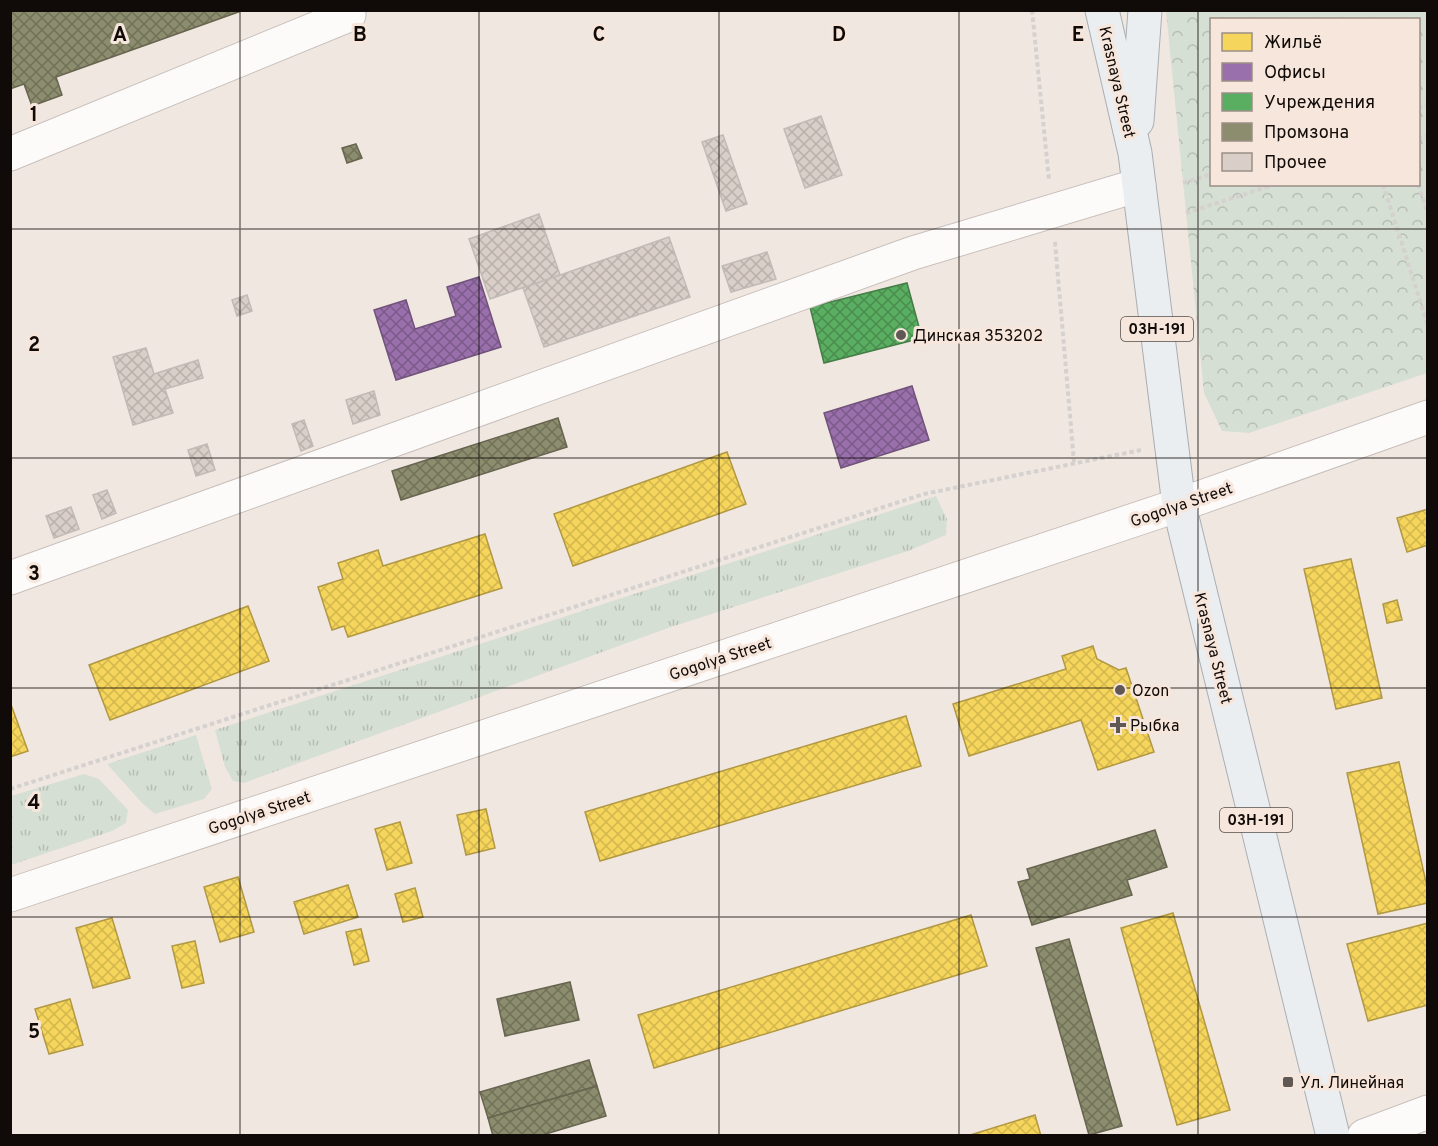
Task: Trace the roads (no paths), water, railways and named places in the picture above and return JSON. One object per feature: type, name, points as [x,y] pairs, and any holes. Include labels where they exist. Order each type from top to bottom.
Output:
[{"type":"main road","name":"Krasnaya Street","points":[[1102,10],[1135,153],[1179,505],[1333,1136]]},
{"type":"main road","name":"Krasnaya Street","points":[[1135,153],[1145,10]]},
{"type":"street","points":[[10,154],[349,15]]},
{"type":"street","points":[[10,578],[913,253],[1139,184]]},
{"type":"street","name":"Gogolya Street","points":[[10,895],[1179,505],[1428,417]]},
{"type":"street","points":[[1364,1136],[1428,1112]]},
{"type":"place","name":"Динская 353202","points":[[901,335]]},
{"type":"place","name":"Ozon","points":[[1120,690]]},
{"type":"place","name":"Рыбка","points":[[1118,725]]},
{"type":"place","name":"Ул. Линейная","points":[[1288,1082]]}]
